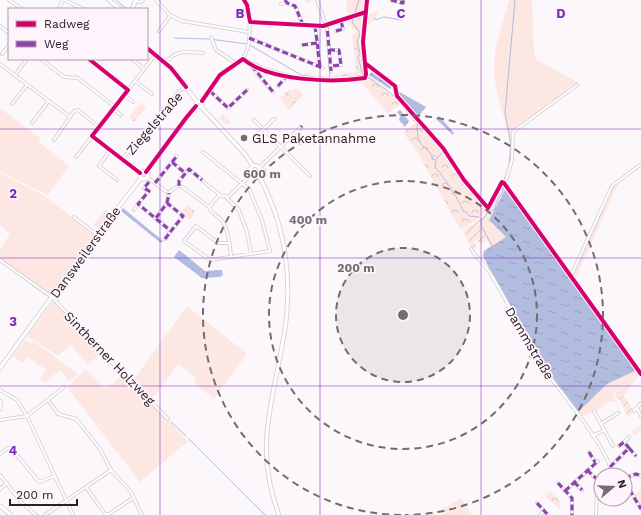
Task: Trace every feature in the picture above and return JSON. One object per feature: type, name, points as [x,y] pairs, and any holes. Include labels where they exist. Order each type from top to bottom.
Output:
[{"type":"main road","points":[[109,0],[119,8]]},
{"type":"main road","points":[[146,172],[147,177],[144,179],[141,178],[140,173],[146,172],[196,106],[197,102],[174,71],[148,49]]},
{"type":"main road","points":[[197,102],[202,101],[202,107]]},
{"type":"main road","points":[[196,106],[202,107],[244,153],[253,166],[259,168],[258,174],[274,207],[283,237],[288,285],[286,321],[268,412],[265,438],[269,479],[279,515]]},
{"type":"main road","points":[[253,166],[251,169],[252,174],[258,174]]},
{"type":"main road","name":"Dansweilerstraße","points":[[0,368],[97,235],[141,178]]},
{"type":"main road","points":[[0,401],[0,410]]},
{"type":"main road","points":[[0,506],[11,515]]},
{"type":"street","points":[[9,0],[21,8]]},
{"type":"street","points":[[63,0],[82,8]]},
{"type":"street","points":[[136,0],[141,2],[143,0]]},
{"type":"street","points":[[156,0],[160,1],[170,15],[191,23],[249,32]]},
{"type":"street","points":[[202,101],[220,75],[243,59],[248,44],[250,22],[245,0]]},
{"type":"street","points":[[317,0],[327,25],[331,71]]},
{"type":"street","points":[[250,22],[315,26],[327,25],[366,12],[368,0]]},
{"type":"street","points":[[391,0],[403,3],[403,0]]},
{"type":"street","points":[[281,4],[287,3],[295,6],[303,25]]},
{"type":"street","points":[[158,31],[170,15]]},
{"type":"street","points":[[336,31],[344,29],[341,21]]},
{"type":"street","points":[[0,26],[8,32]]},
{"type":"street","points":[[249,38],[321,67],[315,26]]},
{"type":"street","points":[[211,37],[211,41],[216,50],[237,64]]},
{"type":"street","points":[[302,44],[317,44]]},
{"type":"street","points":[[2,54],[8,46]]},
{"type":"street","points":[[330,50],[339,50],[341,65],[331,66]]},
{"type":"street","points":[[166,63],[178,52],[203,53]]},
{"type":"street","points":[[76,157],[155,55]]},
{"type":"street","points":[[243,59],[253,65],[292,77]]},
{"type":"street","points":[[15,75],[26,60]]},
{"type":"street","points":[[42,60],[64,77],[78,78],[121,115]]},
{"type":"street","points":[[90,60],[128,90]]},
{"type":"street","points":[[99,66],[102,60]]},
{"type":"street","points":[[133,60],[144,69]]},
{"type":"street","points":[[0,64],[48,102],[70,117]]},
{"type":"street","points":[[253,65],[252,68],[273,92]]},
{"type":"street","points":[[278,86],[287,76]]},
{"type":"street","points":[[135,81],[152,94]]},
{"type":"street","points":[[12,104],[27,85]]},
{"type":"street","points":[[577,85],[513,132],[512,160],[505,184],[641,374]]},
{"type":"street","name":"Ziegelstraße","points":[[122,160],[138,140],[142,140],[179,92],[186,86]]},
{"type":"street","points":[[210,91],[228,108],[247,90]]},
{"type":"street","points":[[124,95],[132,102]]},
{"type":"street","points":[[32,123],[48,102]]},
{"type":"street","points":[[54,140],[74,111],[78,110],[99,127]]},
{"type":"street","points":[[254,138],[274,119]]},
{"type":"street","points":[[254,120],[261,128],[264,128],[310,176]]},
{"type":"street","points":[[259,168],[301,127]]},
{"type":"street","points":[[92,136],[140,173]]},
{"type":"street","points":[[110,150],[99,166],[116,180]]},
{"type":"street","points":[[203,152],[243,183],[252,194],[264,227],[270,251],[208,260],[184,239],[196,226],[218,243],[229,242]]},
{"type":"street","points":[[155,183],[177,156]]},
{"type":"street","points":[[172,162],[185,173]]},
{"type":"street","points":[[571,276],[612,186],[641,164]]},
{"type":"street","points":[[156,218],[167,203],[169,193],[179,186],[179,181],[188,169],[220,195],[227,198],[239,210],[247,232],[251,254]]},
{"type":"street","points":[[227,198],[252,174]]},
{"type":"street","points":[[147,177],[169,193]]},
{"type":"street","points":[[134,210],[149,192],[144,188],[149,182]]},
{"type":"street","points":[[179,186],[209,207],[210,211],[222,221],[229,242],[231,257]]},
{"type":"street","points":[[209,207],[220,195]]},
{"type":"street","points":[[165,238],[183,216],[167,203]]},
{"type":"street","points":[[138,204],[171,231]]},
{"type":"street","points":[[74,217],[97,235]]},
{"type":"street","name":"Dammstraße","points":[[471,249],[476,257],[490,272],[532,351],[592,436],[610,467]]},
{"type":"street","name":"Sintherner Holzweg","points":[[0,260],[52,297],[116,367],[168,419]]},
{"type":"street","points":[[0,420],[27,416],[49,401],[64,387]]},
{"type":"street","points":[[0,390],[17,400],[27,416],[73,515]]},
{"type":"street","points":[[49,401],[58,414],[76,419],[82,426],[100,449],[111,470],[134,498],[142,515]]},
{"type":"street","points":[[634,411],[641,402]]},
{"type":"street","points":[[637,408],[641,416]]},
{"type":"street","points":[[594,411],[600,424],[602,423],[613,446]]},
{"type":"street","points":[[602,423],[618,413]]},
{"type":"street","points":[[592,436],[605,430]]},
{"type":"street","points":[[619,446],[629,437]]},
{"type":"street","points":[[624,442],[636,456]]},
{"type":"street","points":[[0,454],[8,448],[12,449],[39,482],[55,476]]},
{"type":"street","points":[[610,467],[629,448]]},
{"type":"street","points":[[565,491],[597,462],[589,452]]},
{"type":"street","points":[[45,515],[111,470]]},
{"type":"street","points":[[587,470],[593,476]]},
{"type":"street","points":[[0,475],[21,502],[36,515]]},
{"type":"street","points":[[574,482],[582,490]]},
{"type":"street","points":[[0,489],[7,483]]},
{"type":"street","points":[[558,483],[572,498],[572,515]]},
{"type":"street","points":[[86,487],[105,514],[109,514],[134,498]]},
{"type":"street","points":[[633,496],[641,509]]},
{"type":"street","points":[[537,503],[548,515]]},
{"type":"street","points":[[540,515],[544,511]]},
{"type":"green space","points":[[346,0],[366,0],[365,10],[348,17]]},
{"type":"green space","points":[[509,0],[532,0],[534,54],[537,60],[579,83],[510,132],[512,159],[505,182],[503,181],[508,164],[508,135],[497,93],[494,57]]},
{"type":"green space","points":[[379,10],[376,19],[365,27],[366,16]]},
{"type":"green space","points":[[365,14],[363,47],[364,77],[334,80],[332,72],[334,78],[363,74],[359,33],[351,27],[347,20]]},
{"type":"green space","points":[[358,32],[364,74],[334,78],[333,75],[356,72],[352,34]]},
{"type":"green space","points":[[366,69],[368,75],[401,102],[442,148],[458,173],[487,209],[482,216],[460,229],[418,153],[403,132],[415,123],[400,104],[388,113],[360,81],[366,78]]},
{"type":"green space","points":[[305,73],[331,79],[321,79],[302,75]]},
{"type":"green space","points":[[296,88],[302,93],[302,96],[290,109],[288,109],[280,98],[290,89],[292,91]]},
{"type":"green space","points":[[141,102],[146,107],[134,122],[129,117]]},
{"type":"green space","points":[[0,108],[41,139],[39,142],[69,166],[48,195],[0,172]]},
{"type":"green space","points":[[223,114],[231,122],[227,125],[219,118]]},
{"type":"green space","points":[[0,173],[45,196],[95,235],[51,295],[0,259],[0,249],[10,234],[0,225]]},
{"type":"green space","points":[[620,180],[575,280],[572,276],[613,185]]},
{"type":"green space","points":[[502,184],[506,188],[489,220],[503,232],[522,259],[639,372],[613,394],[624,419],[615,401],[603,404],[604,407],[580,417],[491,271],[483,253],[490,245],[479,223],[494,201]]},
{"type":"green space","points":[[187,205],[196,212],[190,220],[181,213]]},
{"type":"green space","points":[[106,209],[110,213],[98,229],[93,225]]},
{"type":"green space","points":[[481,218],[480,225],[488,240],[480,245],[476,239],[474,241],[477,247],[472,249],[463,231]]},
{"type":"green space","points":[[54,300],[101,353],[88,365],[71,345],[58,356],[27,336]]},
{"type":"green space","points":[[187,306],[246,353],[246,355],[214,399],[194,383],[197,378],[178,364],[151,401],[132,382]]},
{"type":"green space","points":[[25,340],[31,344],[33,341],[78,374],[69,381],[60,370],[45,383],[40,379],[46,370],[28,357],[23,363],[13,356]]},
{"type":"green space","points":[[103,355],[188,441],[140,482],[67,387],[86,369],[106,389],[122,376]]},
{"type":"green space","points":[[639,372],[640,374],[618,401],[615,394]]},
{"type":"green space","points":[[624,396],[634,411],[628,417],[620,399]]},
{"type":"green space","points":[[627,419],[632,431],[641,426],[641,430],[635,435],[641,440],[633,434]]},
{"type":"green space","points":[[189,439],[266,515],[265,515]]},
{"type":"green space","points":[[641,488],[641,507],[633,496],[640,491]]},
{"type":"green space","points":[[550,491],[560,501],[560,510],[545,496]]},
{"type":"green space","points":[[461,498],[472,515],[444,515],[441,510]]},
{"type":"water","points":[[371,72],[392,86],[390,89],[369,75]]},
{"type":"water","points":[[398,91],[426,107],[418,117],[399,94]]},
{"type":"water","points":[[400,110],[409,121],[405,127],[399,120],[400,116],[397,112]]},
{"type":"water","points":[[439,116],[454,133],[453,135],[436,119]]},
{"type":"water","points":[[506,188],[637,370],[607,384],[577,413],[531,348],[483,256],[484,251],[506,237],[489,220]]},
{"type":"water","points":[[123,208],[163,241],[161,243],[121,211]]},
{"type":"water","points":[[179,250],[205,271],[222,270],[223,275],[220,277],[202,278],[174,257]]},
{"type":"waterway","points":[[116,0],[126,8]]},
{"type":"waterway","points":[[359,0],[352,22],[360,33],[357,42],[360,53],[358,57],[363,75]]},
{"type":"waterway","points":[[509,166],[511,144],[505,113],[515,0]]},
{"type":"waterway","points":[[374,18],[376,20],[383,17]]},
{"type":"waterway","points":[[384,17],[402,20]]},
{"type":"waterway","points":[[326,29],[330,80]]},
{"type":"waterway","points":[[175,38],[209,39],[248,44],[303,76],[330,80],[365,75],[401,102],[417,122],[418,139],[432,155],[432,159],[436,160],[435,168],[451,188],[463,211],[469,216],[479,217]]},
{"type":"waterway","points":[[436,159],[444,151]]},
{"type":"waterway","points":[[482,220],[489,211],[494,210],[498,199],[503,192],[503,184],[507,173]]},
{"type":"waterway","points":[[602,210],[613,187]]},
{"type":"waterway","points":[[588,242],[602,212]]},
{"type":"waterway","points":[[481,219],[481,225],[492,246]]},
{"type":"waterway","points":[[573,275],[587,244]]},
{"type":"waterway","points":[[4,264],[17,273]]},
{"type":"waterway","points":[[18,274],[26,280]]},
{"type":"waterway","points":[[28,282],[48,296]]},
{"type":"waterway","points":[[53,300],[62,310]]},
{"type":"waterway","points":[[63,311],[101,354]]},
{"type":"waterway","points":[[103,356],[138,391]]},
{"type":"waterway","points":[[139,392],[160,413]]},
{"type":"waterway","points":[[162,415],[167,420]]},
{"type":"waterway","points":[[171,422],[186,436]]},
{"type":"waterway","points":[[189,439],[197,447]]},
{"type":"waterway","points":[[198,448],[230,480]]},
{"type":"waterway","points":[[231,481],[265,515]]},
{"type":"marked path","points":[[285,0],[287,3],[295,6],[303,25]]},
{"type":"marked path","points":[[391,0],[403,3],[403,0]]},
{"type":"marked path","points":[[336,31],[343,29],[341,21]]},
{"type":"marked path","points":[[330,24],[327,25],[331,71]]},
{"type":"marked path","points":[[315,26],[318,49]]},
{"type":"marked path","points":[[249,38],[323,68]]},
{"type":"marked path","points":[[302,45],[317,43]]},
{"type":"marked path","points":[[329,50],[339,50],[341,65],[331,66]]},
{"type":"marked path","points":[[318,51],[320,67]]},
{"type":"marked path","points":[[252,66],[273,92]]},
{"type":"marked path","points":[[278,86],[287,76]]},
{"type":"marked path","points":[[210,91],[228,108],[247,90]]},
{"type":"marked path","points":[[155,183],[177,156]]},
{"type":"marked path","points":[[172,162],[185,173]]},
{"type":"marked path","points":[[179,186],[179,181],[189,169],[202,180]]},
{"type":"marked path","points":[[149,182],[144,188],[149,191],[138,204],[171,231],[183,216],[167,203],[156,218]]},
{"type":"marked path","points":[[167,203],[169,193]]},
{"type":"marked path","points":[[165,239],[171,231]]},
{"type":"marked path","points":[[619,446],[624,442],[629,448]]},
{"type":"marked path","points":[[610,467],[629,448],[636,456]]},
{"type":"marked path","points":[[589,452],[595,462]]},
{"type":"marked path","points":[[565,491],[598,461]]},
{"type":"marked path","points":[[587,470],[593,476]]},
{"type":"marked path","points":[[633,475],[636,474],[641,476]]},
{"type":"marked path","points":[[574,482],[582,490]]},
{"type":"marked path","points":[[558,483],[572,498],[572,515]]},
{"type":"marked path","points":[[633,496],[641,509]]},
{"type":"marked path","points":[[537,503],[548,515]]},
{"type":"cycle path","points":[[244,0],[247,5],[250,22],[323,26],[366,12]]},
{"type":"cycle path","points":[[202,101],[220,75],[243,59],[268,72],[301,79],[351,80],[365,78],[366,74],[363,42],[367,0]]},
{"type":"cycle path","points":[[148,49],[171,68],[186,87]]},
{"type":"cycle path","points":[[90,60],[128,90],[92,136],[140,173]]},
{"type":"cycle path","points":[[365,63],[395,86],[397,96],[443,148],[464,180],[488,208],[502,182],[504,183],[641,374]]},
{"type":"cycle path","points":[[146,172],[196,106]]},
{"type":"place","name":"GLS Paketannahme","points":[[244,138]]}]
